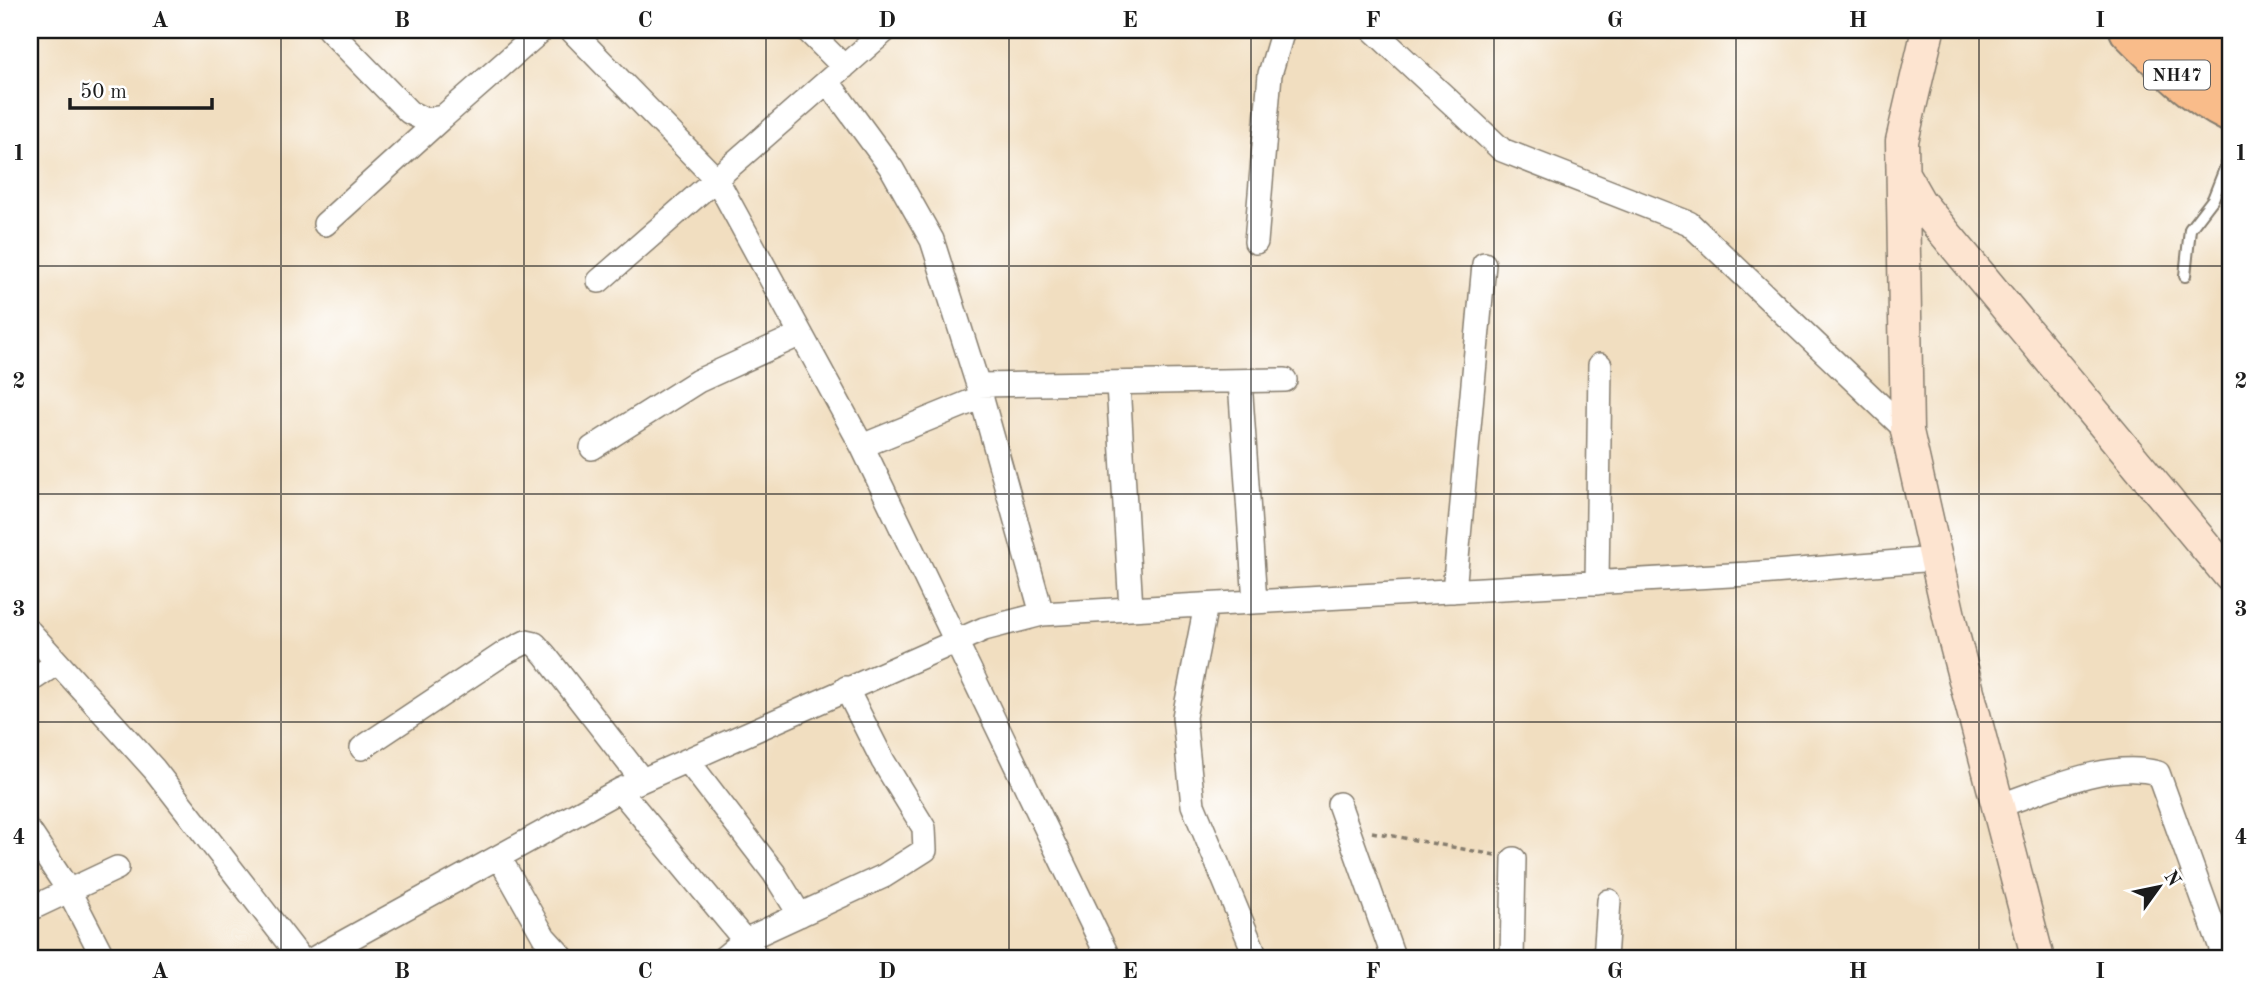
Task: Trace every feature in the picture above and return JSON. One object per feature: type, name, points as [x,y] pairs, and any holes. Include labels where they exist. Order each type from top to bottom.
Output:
[{"type":"highway","name":"NH47","points":[[2129,30],[2211,103],[2230,113]]},
{"type":"highway","name":"NH47","points":[[2173,30],[2230,73]]},
{"type":"street","points":[[329,30],[409,112],[425,120],[443,117]]},
{"type":"street","points":[[325,225],[542,30]]},
{"type":"street","points":[[571,30],[717,180],[862,446],[953,640],[1109,959]]},
{"type":"street","points":[[807,30],[836,74],[932,240],[980,391],[1042,614]]},
{"type":"street","points":[[599,281],[886,30]]},
{"type":"street","points":[[1256,242],[1270,74],[1283,30]]},
{"type":"street","points":[[1373,30],[1502,150],[1689,223],[1907,431]]},
{"type":"street","points":[[1928,30],[1902,141],[1907,431],[1935,559],[2038,959]]},
{"type":"street","points":[[1902,172],[1919,202],[2230,576]]},
{"type":"street","points":[[1454,591],[1484,264]]},
{"type":"street","points":[[592,449],[698,381],[801,334]]},
{"type":"street","points":[[1597,583],[1601,365]]},
{"type":"street","points":[[862,446],[980,391],[1285,380]]},
{"type":"street","points":[[1240,381],[1255,602]]},
{"type":"street","points":[[1118,384],[1131,609]]},
{"type":"street","points":[[313,959],[620,790],[953,640],[1042,614],[1597,583],[1935,559]]},
{"type":"street","points":[[1206,605],[1184,717],[1193,806],[1257,959]]},
{"type":"street","points":[[30,632],[153,769],[301,959]]},
{"type":"street","points":[[362,748],[506,652],[526,642],[535,644],[545,655],[642,780]]},
{"type":"street","points":[[30,681],[57,663]]},
{"type":"street","points":[[722,959],[745,940],[884,876],[925,850],[924,828],[883,761],[846,688]]},
{"type":"street","points":[[688,761],[774,873],[800,915]]},
{"type":"street","points":[[1998,806],[2094,776],[2134,767],[2158,773],[2225,959]]},
{"type":"street","points":[[620,790],[760,959]]},
{"type":"street","points":[[1339,804],[1394,959]]},
{"type":"street","points":[[30,832],[69,891],[104,959]]},
{"type":"street","points":[[499,857],[544,937],[564,959]]},
{"type":"street","points":[[1512,959],[1514,859]]},
{"type":"street","points":[[30,909],[117,868]]},
{"type":"street","points":[[1605,959],[1609,901]]},
{"type":"lane","points":[[2185,276],[2190,229],[2213,200],[2230,156]]},
{"type":"path","points":[[1347,828],[1514,859]]}]
